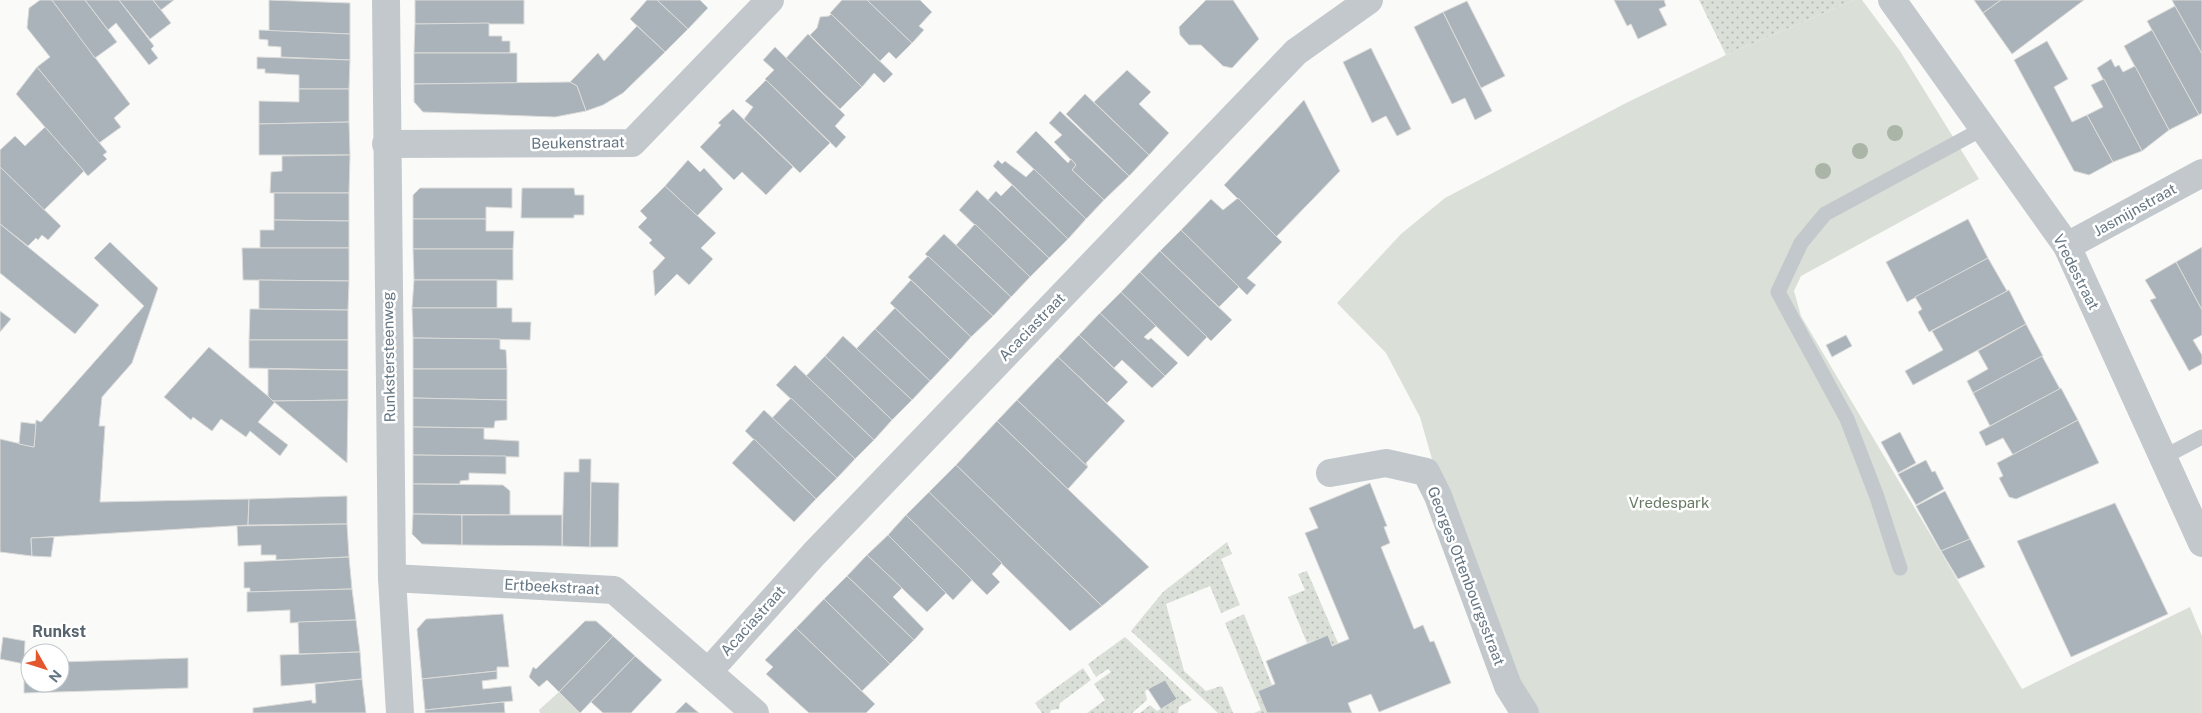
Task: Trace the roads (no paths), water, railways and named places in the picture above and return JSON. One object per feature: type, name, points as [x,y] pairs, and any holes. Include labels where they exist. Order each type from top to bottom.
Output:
[{"type":"street","name":"Runkstersteenweg","points":[[386,0],[392,578],[400,713]]},
{"type":"street","name":"Beukenstraat","points":[[386,144],[632,143],[770,0]]},
{"type":"street","name":"Acaciastraat","points":[[709,671],[814,554],[1296,52],[1369,0]]},
{"type":"street","name":"Vredestraat","points":[[1892,0],[2068,246],[2162,458],[2202,543]]},
{"type":"street","name":"Jasmijnstraat","points":[[2068,246],[2202,173]]},
{"type":"street","name":"Georges Ottenbourgsstraat","points":[[1330,473],[1386,463],[1426,472],[1438,496],[1508,686],[1525,713]]},
{"type":"street","name":"Ertbeekstraat","points":[[392,578],[614,590],[755,713]]},
{"type":"lane","points":[[1900,568],[1877,498],[1847,419],[1778,292],[1801,243],[1825,214],[1984,128]]},
{"type":"lane","points":[[2162,458],[2202,436]]},
{"type":"district","name":"Runkst","points":[[59,631]]},
{"type":"park label","name":"Vredespark","points":[[1669,503]]}]
